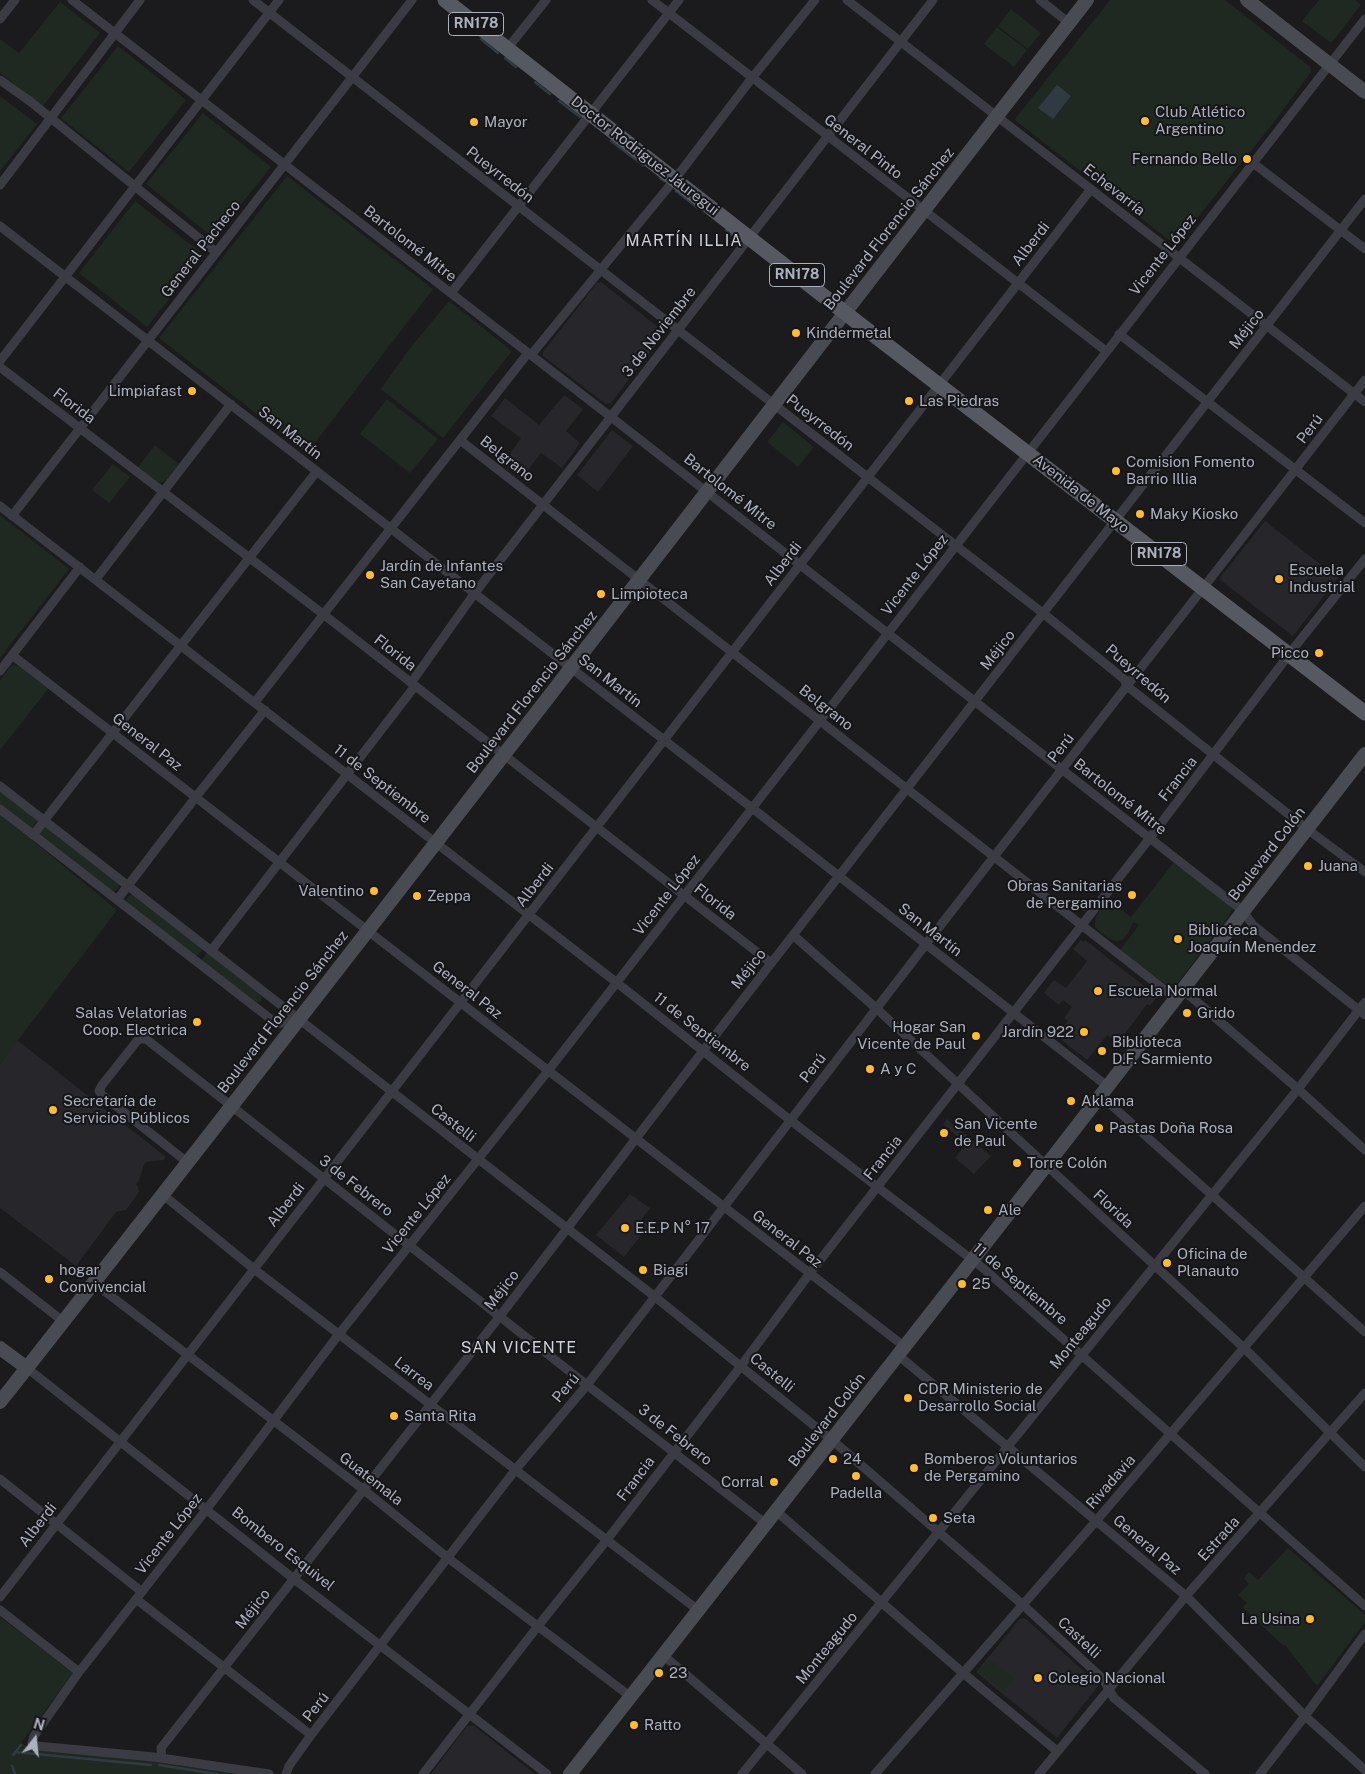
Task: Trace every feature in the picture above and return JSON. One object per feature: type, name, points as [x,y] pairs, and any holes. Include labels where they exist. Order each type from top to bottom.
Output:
[{"type":"main road","name":"Doctor Rodríguez Jáuregui","points":[[445,0],[844,312]]},
{"type":"main road","name":"Boulevard Florencio Sánchez","points":[[0,1402],[436,843],[708,492],[844,312],[1087,0]]},
{"type":"main road","points":[[1247,0],[1365,92]]},
{"type":"main road","name":"Avenida de Mayo","points":[[844,312],[1365,713]]},
{"type":"main road","name":"Boulevard Colón","points":[[570,1774],[902,1351],[1365,754]]},
{"type":"main road","name":"Bombero Esquivel","points":[[0,1348],[27,1368]]},
{"type":"street","points":[[0,19],[15,0]]},
{"type":"street","name":"Bartolomé Mitre","points":[[72,0],[708,492],[1243,911],[1253,924],[1363,1009]]},
{"type":"street","points":[[0,185],[140,0]]},
{"type":"street","name":"Pueyrredón","points":[[253,0],[1044,614],[1124,678],[1128,686],[1307,829],[1365,872]]},
{"type":"street","points":[[0,361],[279,0]]},
{"type":"street","name":"General Pacheco","points":[[12,516],[79,427],[412,0]]},
{"type":"street","points":[[508,49],[546,0]]},
{"type":"street","name":"General Pinto","points":[[652,0],[1106,351]]},
{"type":"street","points":[[451,293],[679,0]]},
{"type":"street","points":[[254,702],[460,440],[675,178],[815,0]]},
{"type":"street","name":"Echevarría","points":[[847,0],[996,118],[1007,124],[1365,402]]},
{"type":"street","name":"3 de Noviembre","points":[[197,962],[209,950],[347,774],[413,684],[474,594],[933,0]]},
{"type":"street","points":[[1040,0],[1069,23]]},
{"type":"street","name":"Vicente López","points":[[162,1758],[33,1745],[32,1739],[79,1672],[206,1510],[339,1334],[548,1071],[1365,19]]},
{"type":"street","points":[[0,80],[216,252]]},
{"type":"street","points":[[1253,163],[1365,249]]},
{"type":"street","name":"Alberdi","points":[[0,1597],[1091,189]]},
{"type":"street","name":"Méjico","points":[[162,1758],[161,1748],[500,1316],[703,1051],[1365,199]]},
{"type":"street","name":"San Martín","points":[[0,226],[840,876],[1014,1013],[1104,1090],[1211,1195],[1365,1332]]},
{"type":"street","points":[[1119,334],[1365,523]]},
{"type":"street","name":"Florida","points":[[0,367],[323,614],[771,964]]},
{"type":"street","name":"Perú","points":[[286,1774],[311,1735],[516,1469],[587,1385],[926,944],[1365,380]]},
{"type":"street","points":[[96,580],[231,404]]},
{"type":"street","name":"Belgrano","points":[[460,440],[1082,925],[1179,993],[1298,1088],[1365,1150]]},
{"type":"street","points":[[33,835],[317,471]]},
{"type":"street","name":"11 de Septiembre","points":[[0,506],[529,914],[790,1120],[983,1268],[1365,1606]]},
{"type":"street","name":"Francia","points":[[423,1774],[606,1541],[810,1273],[959,1084],[1365,559]]},
{"type":"street","points":[[0,671],[80,567]]},
{"type":"street","name":"General Paz","points":[[12,655],[810,1273],[902,1351],[1008,1446],[1186,1596],[1305,1716],[1365,1770]]},
{"type":"street","points":[[117,900],[265,710]]},
{"type":"street","name":"Castelli","points":[[0,786],[654,1296],[832,1440],[1022,1604],[1103,1679],[1114,1698],[1205,1774]]},
{"type":"street","points":[[0,809],[277,1024],[299,1019]]},
{"type":"street","name":"Florida","points":[[794,935],[877,1008],[1244,1348],[1365,1467]]},
{"type":"street","name":"Monteagudo","points":[[742,1774],[1363,1009]]},
{"type":"street","name":"3 de Febrero","points":[[187,1162],[102,1095],[100,1091],[102,1085],[137,1040],[146,1039],[766,1524]]},
{"type":"street","name":"Larrea","points":[[162,1194],[254,1269],[698,1610]]},
{"type":"street","name":"Rivadavia","points":[[875,1774],[1096,1521],[1302,1277],[1365,1206]]},
{"type":"street","points":[[0,1272],[64,1322]]},
{"type":"street","name":"Guatemala","points":[[94,1282],[364,1490],[448,1558],[631,1697]]},
{"type":"street","name":"Bombero Esquivel","points":[[27,1368],[294,1579],[547,1774]]},
{"type":"street","name":"Estrada","points":[[1039,1774],[1186,1596],[1365,1393]]},
{"type":"street","points":[[0,1479],[311,1735]]},
{"type":"street","points":[[776,1511],[963,1673],[1057,1751]]},
{"type":"street","points":[[0,1610],[79,1672]]},
{"type":"street","points":[[1260,1774],[1365,1634]]},
{"type":"street","points":[[664,1655],[802,1774]]},
{"type":"street","points":[[162,1758],[269,1774]]},
{"type":"shaded area","name":"Club Atlético Argentino","points":[[1110,0],[1225,0],[1310,67],[1311,72],[1274,122],[1178,242],[1173,243],[1015,119]]},
{"type":"shaded area","points":[[1319,0],[1355,0],[1361,5],[1333,41],[1330,42],[1302,21]]},
{"type":"shaded area","points":[[60,2],[100,33],[43,106],[0,73],[0,39],[19,53]]},
{"type":"shaded area","points":[[1011,9],[1041,33],[1028,49],[998,26]]},
{"type":"shaded area","points":[[997,27],[1027,50],[1014,67],[984,44]]},
{"type":"shaded area","points":[[118,46],[186,100],[129,172],[61,118]]},
{"type":"shaded area","points":[[1057,85],[1071,96],[1053,119],[1038,108]]},
{"type":"shaded area","points":[[0,96],[37,124],[0,171]]},
{"type":"shaded area","points":[[203,113],[271,167],[214,238],[146,184]]},
{"type":"shaded area","points":[[287,176],[433,289],[307,453],[159,338]]},
{"type":"shaded area","points":[[135,201],[204,255],[147,327],[79,273]]},
{"type":"shaded area","points":[[601,282],[662,330],[663,335],[611,403],[606,404],[543,356],[543,352],[597,283]]},
{"type":"shaded area","points":[[449,301],[512,351],[443,438],[381,389],[407,352]]},
{"type":"shaded area","points":[[564,395],[583,409],[566,431],[580,443],[562,468],[541,453],[521,479],[503,464],[521,438],[491,416],[505,398],[539,425]]},
{"type":"shaded area","points":[[387,399],[438,439],[410,473],[360,434]]},
{"type":"shaded area","points":[[783,422],[814,447],[798,467],[767,442]]},
{"type":"shaded area","points":[[612,430],[633,446],[598,492],[577,475]]},
{"type":"shaded area","points":[[155,445],[179,464],[162,483],[156,481],[138,467]]},
{"type":"shaded area","points":[[113,464],[130,477],[109,503],[92,490]]},
{"type":"shaded area","points":[[0,515],[69,569],[0,658]]},
{"type":"shaded area","name":"Escuela Industrial","points":[[1265,521],[1338,578],[1293,636],[1219,579]]},
{"type":"shaded area","points":[[14,665],[19,666],[48,689],[0,750],[0,680],[10,667]]},
{"type":"shaded area","points":[[0,791],[37,820],[31,829],[0,804]]},
{"type":"shaded area","points":[[0,814],[117,910],[0,1064]]},
{"type":"shaded area","points":[[45,826],[118,883],[117,890],[111,891],[39,834]]},
{"type":"shaded area","points":[[1174,862],[1232,909],[1229,916],[1176,985],[1171,986],[1165,984],[1120,950],[1139,925],[1133,922],[1126,937],[1117,941],[1102,933],[1095,927],[1095,923],[1100,911],[1107,903],[1111,902],[1131,917]]},
{"type":"shaded area","points":[[130,895],[134,896],[203,949],[196,957],[128,904],[126,899]]},
{"type":"shaded area","name":"Escuela Normal","points":[[1081,940],[1084,942],[1085,940],[1157,996],[1150,1006],[1147,1004],[1118,1043],[1107,1035],[1087,1060],[1059,1038],[1066,1029],[1063,1027],[1068,1021],[1064,1018],[1072,1007],[1063,1000],[1059,1005],[1044,993],[1054,980],[1066,988],[1087,961],[1073,949]]},
{"type":"shaded area","points":[[207,953],[260,994],[262,996],[261,1001],[256,1003],[201,961]]},
{"type":"shaded area","name":"Secretaría de Servicios Públicos","points":[[17,1040],[166,1157],[164,1160],[145,1162],[136,1184],[139,1192],[126,1210],[116,1212],[76,1266],[0,1208],[0,1064]]},
{"type":"shaded area","points":[[947,1119],[991,1156],[974,1174],[955,1158],[966,1144],[943,1124]]},
{"type":"shaded area","name":"E.E.P N° 17","points":[[630,1194],[650,1208],[641,1220],[649,1225],[624,1257],[596,1235]]},
{"type":"shaded area","name":"La Usina","points":[[1288,1548],[1365,1615],[1365,1622],[1317,1686],[1285,1645],[1243,1608],[1247,1603],[1238,1595],[1249,1584],[1244,1578],[1249,1572],[1258,1580]]},
{"type":"shaded area","points":[[0,1617],[73,1673],[21,1743],[33,1750],[154,1760],[245,1774],[0,1774]]},
{"type":"shaded area","name":"Colegio Nacional","points":[[1023,1618],[1099,1685],[1057,1738],[977,1673],[1019,1620]]},
{"type":"shaded area","points":[[990,1659],[1014,1678],[1003,1691],[979,1672]]},
{"type":"shaded area","points":[[473,1725],[535,1774],[431,1774],[467,1726]]},
{"type":"waterway","points":[[481,39],[498,53]]},
{"type":"waterway","points":[[505,58],[516,67]]},
{"type":"waterway","points":[[535,82],[550,94]]},
{"type":"waterway","points":[[559,101],[580,117]]},
{"type":"waterway","points":[[611,141],[643,165]]},
{"type":"waterway","points":[[660,178],[664,181]]},
{"type":"waterway","points":[[676,191],[698,208]]},
{"type":"waterway","points":[[726,230],[741,242]]},
{"type":"waterway","points":[[13,1755],[21,1745]]},
{"type":"waterway","points":[[15,1752],[151,1765]]},
{"type":"waterway","points":[[159,1765],[217,1774]]},
{"type":"waterway","points":[[12,1766],[15,1774]]},
{"type":"place","name":"Club Atlético Argentino","points":[[1145,121]]},
{"type":"place","name":"Mayor","points":[[474,122]]},
{"type":"place","name":"Fernando Bello","points":[[1247,159]]},
{"type":"place","name":"Kindermetal","points":[[796,333]]},
{"type":"place","name":"Limpiafast","points":[[192,391]]},
{"type":"place","name":"Las Piedras","points":[[909,401]]},
{"type":"place","name":"Comision Fomento Barrio Illia","points":[[1116,471]]},
{"type":"place","name":"Maky Kiosko","points":[[1140,514]]},
{"type":"place","name":"Jardín de Infantes San Cayetano","points":[[370,575]]},
{"type":"place","name":"Escuela Industrial","points":[[1279,579]]},
{"type":"place","name":"Limpioteca","points":[[601,594]]},
{"type":"place","name":"Picco","points":[[1319,653]]},
{"type":"place","name":"Juana","points":[[1308,866]]},
{"type":"place","name":"Valentino","points":[[374,891]]},
{"type":"place","name":"Obras Sanitarias de Pergamino","points":[[1132,895]]},
{"type":"place","name":"Zeppa","points":[[417,896]]},
{"type":"place","name":"Biblioteca Joaquín Menendez","points":[[1178,939]]},
{"type":"place","name":"Escuela Normal","points":[[1098,991]]},
{"type":"place","name":"Grido","points":[[1187,1013]]},
{"type":"place","name":"Salas Velatorias Coop. Electrica","points":[[197,1022]]},
{"type":"place","name":"Jardín 922","points":[[1084,1032]]},
{"type":"place","name":"Hogar San Vicente de Paul","points":[[976,1036]]},
{"type":"place","name":"Biblioteca D.F. Sarmiento","points":[[1102,1051]]},
{"type":"place","name":"A y C","points":[[870,1069]]},
{"type":"place","name":"Aklama","points":[[1071,1101]]},
{"type":"place","name":"Secretaría de Servicios Públicos","points":[[53,1110]]},
{"type":"place","name":"Pastas Doña Rosa","points":[[1099,1128]]},
{"type":"place","name":"San Vicente de Paul","points":[[944,1133]]},
{"type":"place","name":"Torre Colón","points":[[1017,1163]]},
{"type":"place","name":"Ale","points":[[988,1210]]},
{"type":"place","name":"E.E.P N° 17","points":[[625,1228]]},
{"type":"place","name":"Oficina de Planauto","points":[[1167,1263]]},
{"type":"place","name":"Biagi","points":[[643,1270]]},
{"type":"place","name":"hogar Convivencial","points":[[49,1279]]},
{"type":"place","name":"25","points":[[962,1284]]},
{"type":"place","name":"CDR Ministerio de Desarrollo Social","points":[[908,1398]]},
{"type":"place","name":"Santa Rita","points":[[394,1416]]},
{"type":"place","name":"24","points":[[833,1459]]},
{"type":"place","name":"Bomberos Voluntarios de Pergamino","points":[[914,1468]]},
{"type":"place","name":"Padella","points":[[856,1476]]},
{"type":"place","name":"Corral","points":[[774,1482]]},
{"type":"place","name":"Seta","points":[[933,1518]]},
{"type":"place","name":"La Usina","points":[[1310,1619]]},
{"type":"place","name":"23","points":[[659,1673]]},
{"type":"place","name":"Colegio Nacional","points":[[1038,1678]]},
{"type":"place","name":"Ratto","points":[[634,1725]]},
{"type":"district","name":"MARTÍN ILLIA","points":[[684,241]]},
{"type":"district","name":"SAN VICENTE","points":[[519,1348]]}]
